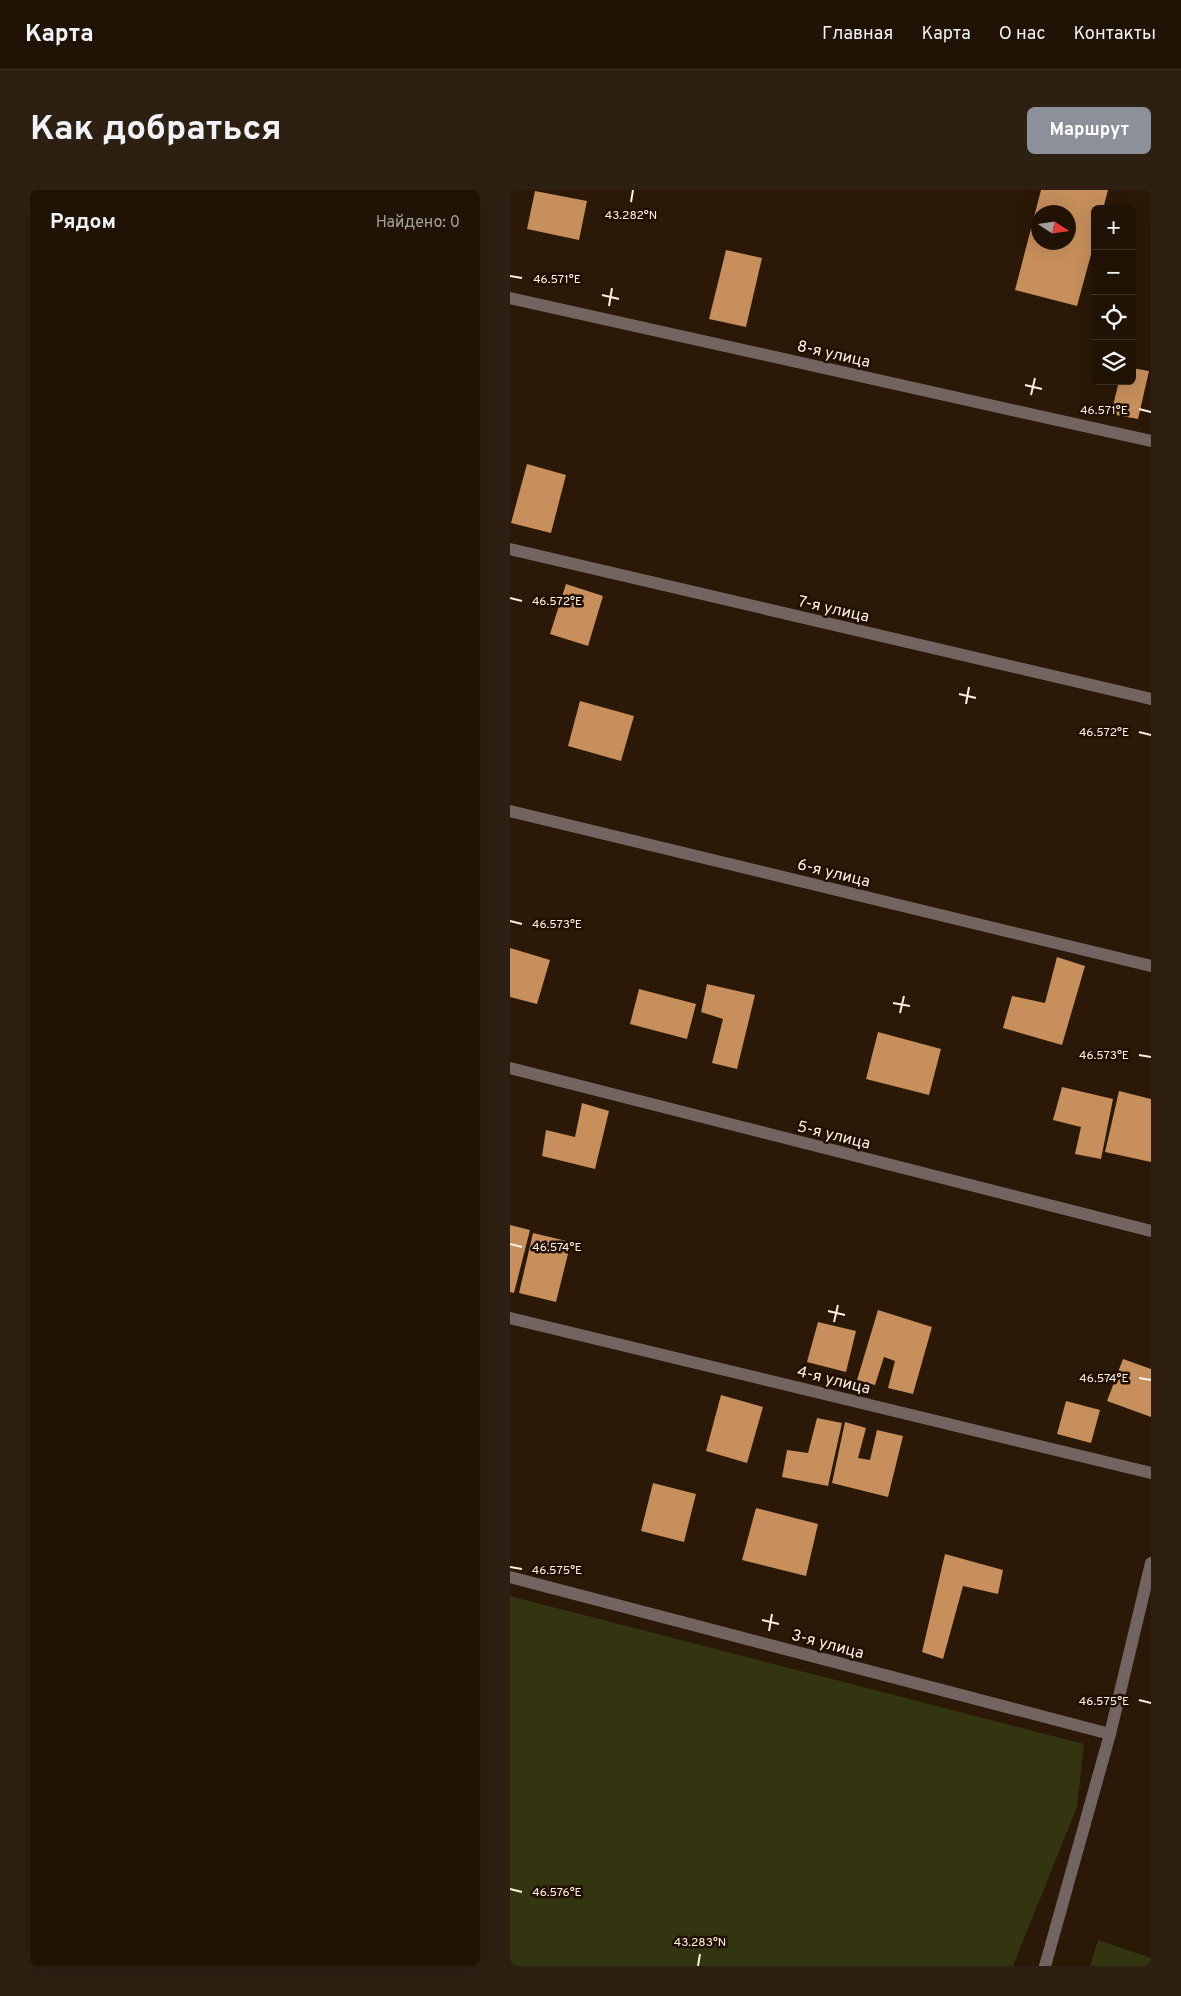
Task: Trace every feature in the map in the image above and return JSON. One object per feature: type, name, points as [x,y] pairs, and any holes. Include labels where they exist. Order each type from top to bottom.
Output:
[{"type":"street","name":"8-я улица","points":[[510,298],[1151,441]]},
{"type":"street","name":"7-я улица","points":[[510,549],[1151,699]]},
{"type":"street","name":"6-я улица","points":[[510,810],[1151,966]]},
{"type":"street","name":"5-я улица","points":[[510,1068],[1151,1231]]},
{"type":"street","name":"4-я улица","points":[[510,1318],[1151,1473]]},
{"type":"street","points":[[1044,1966],[1110,1734],[1151,1563]]},
{"type":"street","name":"3-я улица","points":[[510,1577],[1110,1734]]},
{"type":"green space","points":[[510,1596],[1084,1744],[1077,1807],[1013,1966],[510,1966]]},
{"type":"green space","points":[[1098,1940],[1151,1958],[1151,1966],[1090,1966]]},
{"type":"building","points":[[1041,190],[1108,190],[1104,205],[1091,205],[1091,255],[1077,306],[1015,290],[1031,228],[1031,250],[1076,250],[1076,205],[1037,205]]},
{"type":"building","points":[[535,191],[587,201],[579,240],[527,229]]},
{"type":"building","points":[[726,250],[762,258],[746,327],[709,319]]},
{"type":"building","points":[[1136,369],[1149,371],[1138,419],[1111,414],[1118,385],[1136,385]]},
{"type":"building","points":[[527,464],[566,475],[551,533],[511,523]]},
{"type":"building","points":[[566,584],[603,596],[588,646],[550,634]]},
{"type":"building","points":[[580,701],[634,716],[621,761],[568,746]]},
{"type":"building","points":[[510,948],[550,960],[537,1004],[510,997]]},
{"type":"building","points":[[1057,957],[1085,966],[1062,1045],[1003,1028],[1012,996],[1045,1003]]},
{"type":"building","points":[[707,984],[755,995],[737,1069],[712,1063],[723,1019],[701,1012]]},
{"type":"building","points":[[639,989],[696,1004],[687,1039],[630,1024]]},
{"type":"building","points":[[878,1032],[941,1049],[929,1095],[866,1079]]},
{"type":"building","points":[[1062,1087],[1113,1099],[1101,1159],[1075,1154],[1081,1127],[1053,1120]]},
{"type":"building","points":[[1119,1091],[1151,1099],[1151,1162],[1105,1152]]},
{"type":"building","points":[[582,1103],[609,1111],[595,1169],[542,1156],[546,1130],[575,1137]]},
{"type":"building","points":[[510,1225],[530,1230],[514,1293],[510,1292]]},
{"type":"building","points":[[533,1233],[571,1242],[556,1302],[519,1293]]},
{"type":"building","points":[[878,1310],[932,1327],[913,1394],[888,1388],[895,1361],[884,1357],[875,1385],[857,1380]]},
{"type":"building","points":[[818,1322],[856,1331],[846,1372],[807,1362]]},
{"type":"building","points":[[1123,1359],[1151,1369],[1151,1417],[1107,1401]]},
{"type":"building","points":[[721,1395],[763,1407],[747,1463],[706,1451]]},
{"type":"building","points":[[1066,1401],[1100,1410],[1091,1443],[1057,1434]]},
{"type":"building","points":[[817,1418],[842,1423],[828,1486],[782,1477],[787,1450],[808,1453]]},
{"type":"building","points":[[845,1422],[866,1428],[858,1458],[870,1460],[877,1430],[903,1436],[888,1497],[832,1483]]},
{"type":"building","points":[[653,1483],[696,1494],[684,1542],[641,1531]]},
{"type":"building","points":[[756,1508],[818,1524],[806,1576],[742,1560]]},
{"type":"building","points":[[945,1554],[1003,1570],[998,1594],[963,1586],[943,1659],[922,1652]]}]
